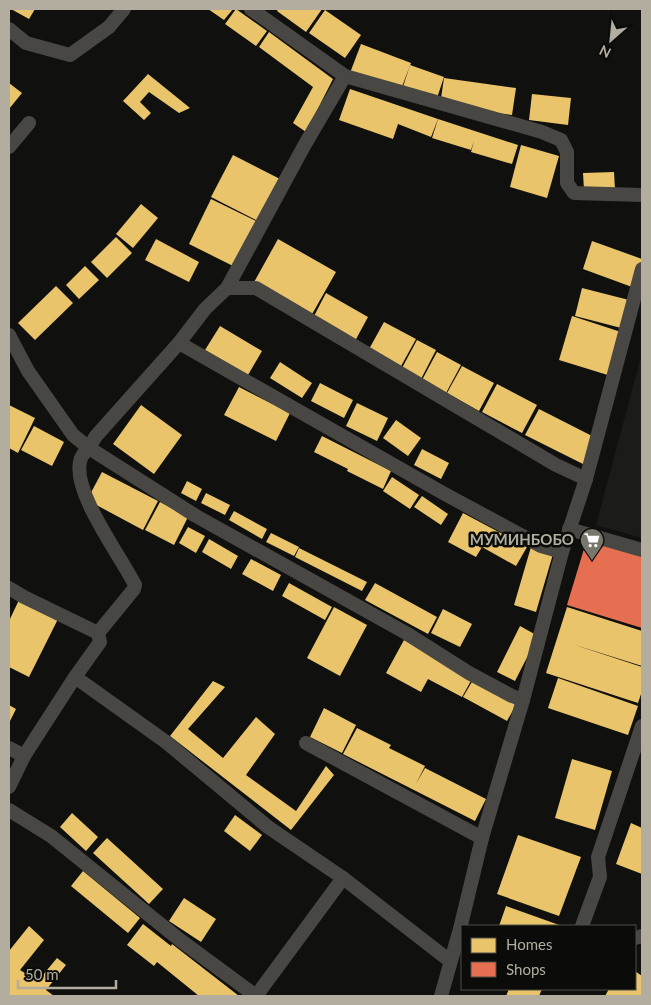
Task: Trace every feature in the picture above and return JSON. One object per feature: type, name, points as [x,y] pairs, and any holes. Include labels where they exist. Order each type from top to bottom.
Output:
[{"type":"street","points":[[9,29],[26,43],[70,55],[109,27],[124,9]]},
{"type":"street","points":[[251,9],[345,76],[542,132],[561,140],[567,152],[567,183],[574,194],[642,195]]},
{"type":"street","points":[[98,633],[134,589],[135,585],[101,527],[85,495],[80,476],[79,462],[82,453],[89,448],[96,436],[178,343],[205,309],[227,288],[304,146],[345,76]]},
{"type":"street","points":[[9,147],[29,123]]},
{"type":"street","points":[[462,925],[482,838],[523,700],[562,552],[586,479],[642,269]]},
{"type":"street","points":[[227,288],[256,288],[556,465],[586,479]]},
{"type":"street","points":[[9,335],[28,371],[73,435],[89,448],[196,516],[406,633],[469,673],[523,700]]},
{"type":"street","points":[[178,343],[442,493],[541,546],[562,552]]},
{"type":"street","points":[[570,528],[642,550]]},
{"type":"street","points":[[9,588],[98,633]]},
{"type":"street","points":[[9,787],[24,756],[100,642],[98,633]]},
{"type":"street","points":[[75,677],[166,742],[268,827],[343,878],[450,961]]},
{"type":"street","points":[[582,925],[600,877],[598,857],[642,726]]},
{"type":"street","points":[[306,743],[482,838]]},
{"type":"street","points":[[9,748],[24,756]]},
{"type":"street","points":[[9,810],[51,836],[180,940],[256,996],[343,878]]},
{"type":"street","points":[[441,996],[461,929]]},
{"type":"shaded area","points":[[642,353],[642,538],[596,525]]},
{"type":"building: Homes","points":[[11,9],[35,9],[29,19]]},
{"type":"building: Homes","points":[[208,9],[233,9],[224,20]]},
{"type":"building: Homes","points":[[236,9],[267,31],[256,46],[225,24]]},
{"type":"building: Homes","points":[[278,9],[322,9],[306,32],[277,11]]},
{"type":"building: Homes","points":[[325,10],[361,35],[345,58],[309,33]]},
{"type":"building: Homes","points":[[269,32],[333,79],[306,132],[293,123],[313,87],[259,47]]},
{"type":"building: Homes","points":[[361,44],[411,63],[400,92],[350,73]]},
{"type":"building: Homes","points":[[410,65],[444,77],[435,104],[401,93]]},
{"type":"building: Homes","points":[[148,74],[190,108],[179,113],[149,92],[140,102],[151,113],[144,120],[123,101]]},
{"type":"building: Homes","points":[[444,78],[516,88],[512,115],[440,105]]},
{"type":"building: Homes","points":[[9,83],[22,93],[9,109]]},
{"type":"building: Homes","points":[[350,89],[438,119],[431,137],[398,124],[393,139],[339,120]]},
{"type":"building: Homes","points":[[532,94],[571,98],[568,125],[529,120]]},
{"type":"building: Homes","points":[[438,119],[518,145],[512,164],[471,152],[474,141],[471,150],[432,138]]},
{"type":"building: Homes","points":[[521,145],[559,156],[547,198],[510,187]]},
{"type":"building: Homes","points":[[233,155],[280,179],[258,221],[211,197]]},
{"type":"building: Homes","points":[[614,172],[615,189],[584,190],[583,173]]},
{"type":"building: Homes","points":[[211,199],[258,222],[235,267],[189,244]]},
{"type":"building: Homes","points":[[141,204],[158,218],[133,248],[116,234]]},
{"type":"building: Homes","points":[[116,237],[132,253],[107,278],[91,262]]},
{"type":"building: Homes","points":[[156,239],[199,262],[189,282],[145,260]]},
{"type":"building: Homes","points":[[278,239],[336,272],[311,316],[253,284]]},
{"type":"building: Homes","points":[[592,241],[642,259],[632,287],[583,269]]},
{"type":"building: Homes","points":[[85,266],[99,280],[79,299],[66,285]]},
{"type":"building: Homes","points":[[56,286],[73,303],[35,340],[18,323]]},
{"type":"building: Homes","points":[[582,288],[633,301],[625,329],[575,316]]},
{"type":"building: Homes","points":[[326,293],[368,317],[355,341],[313,318]]},
{"type":"building: Homes","points":[[572,316],[624,333],[611,376],[559,360]]},
{"type":"building: Homes","points":[[384,322],[416,339],[400,368],[368,351]]},
{"type":"building: Homes","points":[[220,326],[262,351],[248,375],[205,350]]},
{"type":"building: Homes","points":[[417,340],[436,350],[421,379],[402,368]]},
{"type":"building: Homes","points":[[437,352],[461,365],[446,393],[422,380]]},
{"type":"building: Homes","points":[[280,362],[312,383],[302,398],[270,378]]},
{"type":"building: Homes","points":[[462,366],[494,383],[479,411],[447,393]]},
{"type":"building: Homes","points":[[320,383],[353,400],[344,418],[311,401]]},
{"type":"building: Homes","points":[[497,384],[537,405],[522,433],[482,412]]},
{"type":"building: Homes","points":[[239,387],[290,413],[276,441],[224,415]]},
{"type":"building: Homes","points":[[357,403],[388,418],[377,441],[346,426]]},
{"type":"building: Homes","points":[[9,405],[35,418],[18,453],[9,448]]},
{"type":"building: Homes","points":[[141,405],[182,435],[154,474],[113,444]]},
{"type":"building: Homes","points":[[539,409],[596,438],[583,464],[525,435]]},
{"type":"building: Homes","points":[[396,420],[421,438],[408,456],[383,438]]},
{"type":"building: Homes","points":[[34,426],[64,442],[52,466],[21,450]]},
{"type":"building: Homes","points":[[322,436],[391,471],[383,489],[314,452]]},
{"type":"building: Homes","points":[[422,449],[449,463],[441,479],[414,465]]},
{"type":"building: Homes","points":[[102,472],[158,501],[143,530],[87,500]]},
{"type":"building: Homes","points":[[392,477],[419,495],[410,509],[383,491]]},
{"type":"building: Homes","points":[[187,481],[202,489],[196,501],[181,493]]},
{"type":"building: Homes","points":[[206,493],[230,505],[225,515],[201,503]]},
{"type":"building: Homes","points":[[422,496],[448,514],[441,525],[414,507]]},
{"type":"building: Homes","points":[[160,502],[188,517],[174,545],[145,530]]},
{"type":"building: Homes","points":[[234,511],[267,529],[262,539],[229,520]]},
{"type":"building: Homes","points":[[463,513],[527,547],[516,566],[482,547],[476,557],[448,542]]},
{"type":"building: Homes","points":[[188,527],[205,536],[196,553],[179,543]]},
{"type":"building: Homes","points":[[271,533],[299,547],[294,556],[266,542]]},
{"type":"building: Homes","points":[[209,539],[238,556],[231,569],[202,552]]},
{"type":"building: Homes","points":[[531,547],[553,554],[536,612],[514,605]]},
{"type":"building: Homes","points":[[299,548],[367,582],[362,591],[295,557]]},
{"type":"building: Homes","points":[[251,559],[281,575],[273,591],[242,574]]},
{"type":"building: Homes","points":[[289,583],[332,607],[325,620],[282,596]]},
{"type":"building: Homes","points":[[375,583],[437,617],[428,634],[365,600]]},
{"type":"building: Homes","points":[[19,600],[58,619],[29,677],[9,667],[9,621]]},
{"type":"building: Homes","points":[[334,607],[367,625],[340,676],[307,658]]},
{"type":"building: Homes","points":[[567,607],[642,631],[642,666],[572,644],[642,667],[642,691],[638,703],[546,673]]},
{"type":"building: Homes","points":[[443,609],[472,624],[460,647],[431,633]]},
{"type":"building: Homes","points":[[520,626],[538,636],[515,681],[497,672]]},
{"type":"building: Homes","points":[[404,640],[473,677],[462,697],[428,679],[421,692],[386,673]]},
{"type":"building: Homes","points":[[558,678],[638,706],[628,735],[548,708]]},
{"type":"building: Homes","points":[[473,680],[517,703],[507,721],[463,697]]},
{"type":"building: Homes","points":[[213,681],[225,687],[188,729],[223,758],[256,717],[275,734],[246,775],[296,811],[326,766],[334,775],[291,830],[170,736]]},
{"type":"building: Homes","points":[[9,705],[16,709],[9,723]]},
{"type":"building: Homes","points":[[324,708],[356,725],[342,753],[310,737]]},
{"type":"building: Homes","points":[[357,728],[391,745],[389,748],[425,766],[416,784],[425,768],[486,799],[475,821],[343,754]]},
{"type":"building: Homes","points":[[572,759],[612,771],[595,830],[555,818]]},
{"type":"building: Homes","points":[[72,813],[98,837],[86,851],[60,827]]},
{"type":"building: Homes","points":[[235,815],[262,835],[250,851],[224,831]]},
{"type":"building: Homes","points":[[631,823],[642,828],[642,874],[616,864]]},
{"type":"building: Homes","points":[[518,835],[581,857],[559,916],[497,894]]},
{"type":"building: Homes","points":[[107,838],[163,889],[149,904],[93,853]]},
{"type":"building: Homes","points":[[83,871],[140,918],[128,933],[71,886]]},
{"type":"building: Homes","points":[[184,898],[216,919],[201,942],[169,921]]},
{"type":"building: Homes","points":[[506,906],[559,925],[499,925]]},
{"type":"building: Homes","points":[[143,924],[239,996],[199,996],[157,962],[154,966],[127,945]]},
{"type":"building: Homes","points":[[29,926],[44,940],[20,970],[38,981],[57,958],[66,965],[46,990],[54,996],[9,995],[9,951]]},
{"type":"building: Homes","points":[[636,972],[642,976],[642,996],[605,996],[608,990],[636,990]]},
{"type":"building: Homes","points":[[509,990],[542,990],[539,996],[506,996]]},
{"type":"building: Shops","points":[[587,539],[642,556],[642,628],[567,605]]},
{"type":"place","name":"МУМИНБОБО","points":[[592,561]]}]
